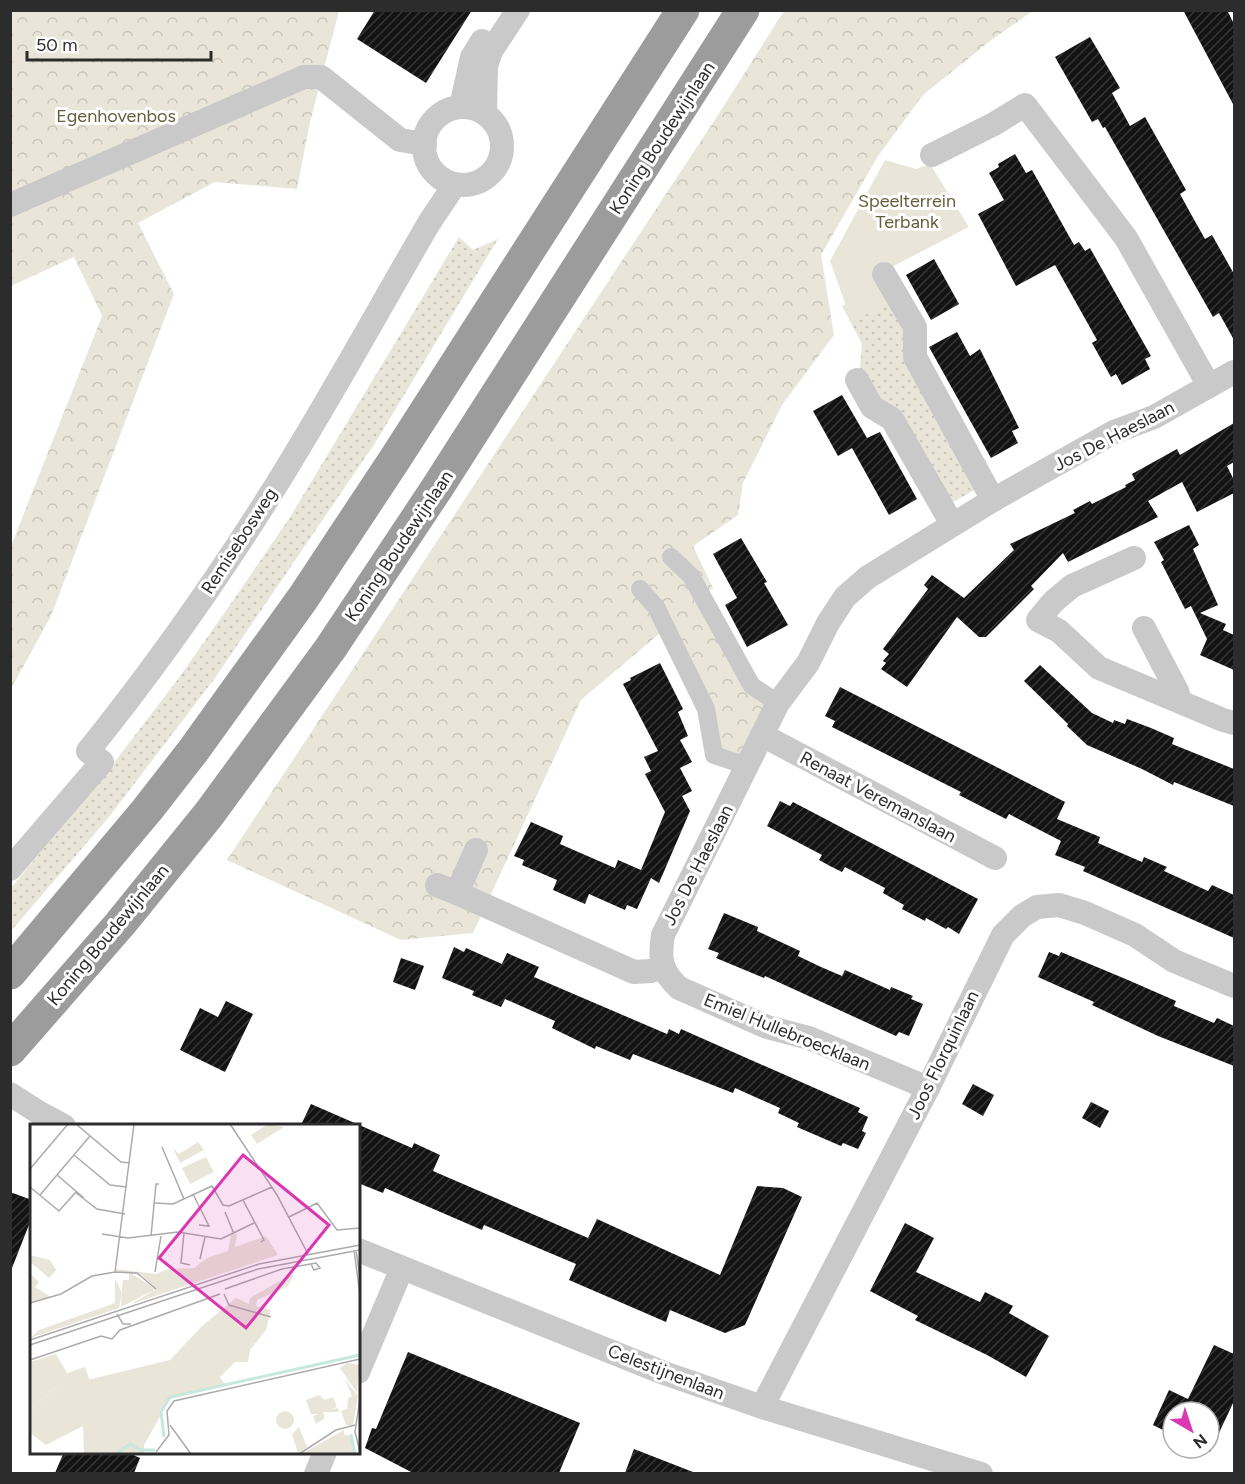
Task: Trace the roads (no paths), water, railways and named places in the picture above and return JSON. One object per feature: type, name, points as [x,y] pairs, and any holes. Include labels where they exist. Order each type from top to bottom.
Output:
[{"type":"highway","points":[[10,973],[147,810],[193,751],[303,598],[414,430],[683,10]]},
{"type":"highway","name":"Koning Boudewijnlaan","points":[[10,1050],[120,924],[209,814],[330,649],[438,488],[743,10]]},
{"type":"street","points":[[461,107],[472,57],[501,10]]},
{"type":"street","points":[[484,113],[486,66],[490,51],[519,10]]},
{"type":"street","points":[[10,205],[304,77],[321,77],[400,140],[425,144]]},
{"type":"street","points":[[932,155],[994,124],[1020,97],[1126,238],[1209,386]]},
{"type":"street","points":[[461,107],[484,113],[494,122],[501,135],[500,160],[494,170],[484,179],[472,184],[455,184],[441,177],[430,166],[425,156],[426,135],[433,122],[450,110],[461,107]]},
{"type":"street","name":"Remisebosweg","points":[[10,869],[102,762],[87,751],[180,631],[270,494],[429,223],[455,184]]},
{"type":"street","points":[[884,274],[915,327],[915,357],[993,500]]},
{"type":"street","name":"Jos De Haeslaan","points":[[662,967],[663,935],[778,704],[808,663],[828,623],[845,597],[868,577],[993,500],[1114,432],[1154,417],[1234,372]]},
{"type":"street","points":[[857,380],[872,407],[892,419],[952,524]]},
{"type":"street","points":[[671,556],[691,576],[752,686],[778,704]]},
{"type":"street","points":[[1134,558],[1072,586],[1053,602],[1038,620],[1059,632],[1099,668],[1234,723]]},
{"type":"street","points":[[640,589],[656,607],[706,709],[714,755],[747,766]]},
{"type":"street","points":[[1144,628],[1180,701]]},
{"type":"street","name":"Renaat Veremanslaan","points":[[762,735],[995,858]]},
{"type":"street","points":[[476,850],[447,889],[634,972],[651,971],[662,967]]},
{"type":"street","name":"Joos Florquinlaan","points":[[762,1407],[928,1088],[1003,935],[1022,916],[1037,908],[1059,905],[1085,913],[1135,935],[1174,961],[1234,987]]},
{"type":"street","name":"Emiel Hullebroecklaan","points":[[662,967],[679,988],[767,1027],[809,1038],[928,1088]]},
{"type":"street","points":[[10,1094],[62,1124]]},
{"type":"street","name":"Celestijnenlaan","points":[[360,1251],[664,1373],[762,1407],[981,1473]]},
{"type":"street","points":[[360,1367],[402,1268]]},
{"type":"street","points":[[316,1473],[324,1454]]},
{"type":"park label","name":"Egenhovenbos","points":[[116,116]]},
{"type":"park label","name":"Speelterrein Terbank","points":[[907,211]]}]
